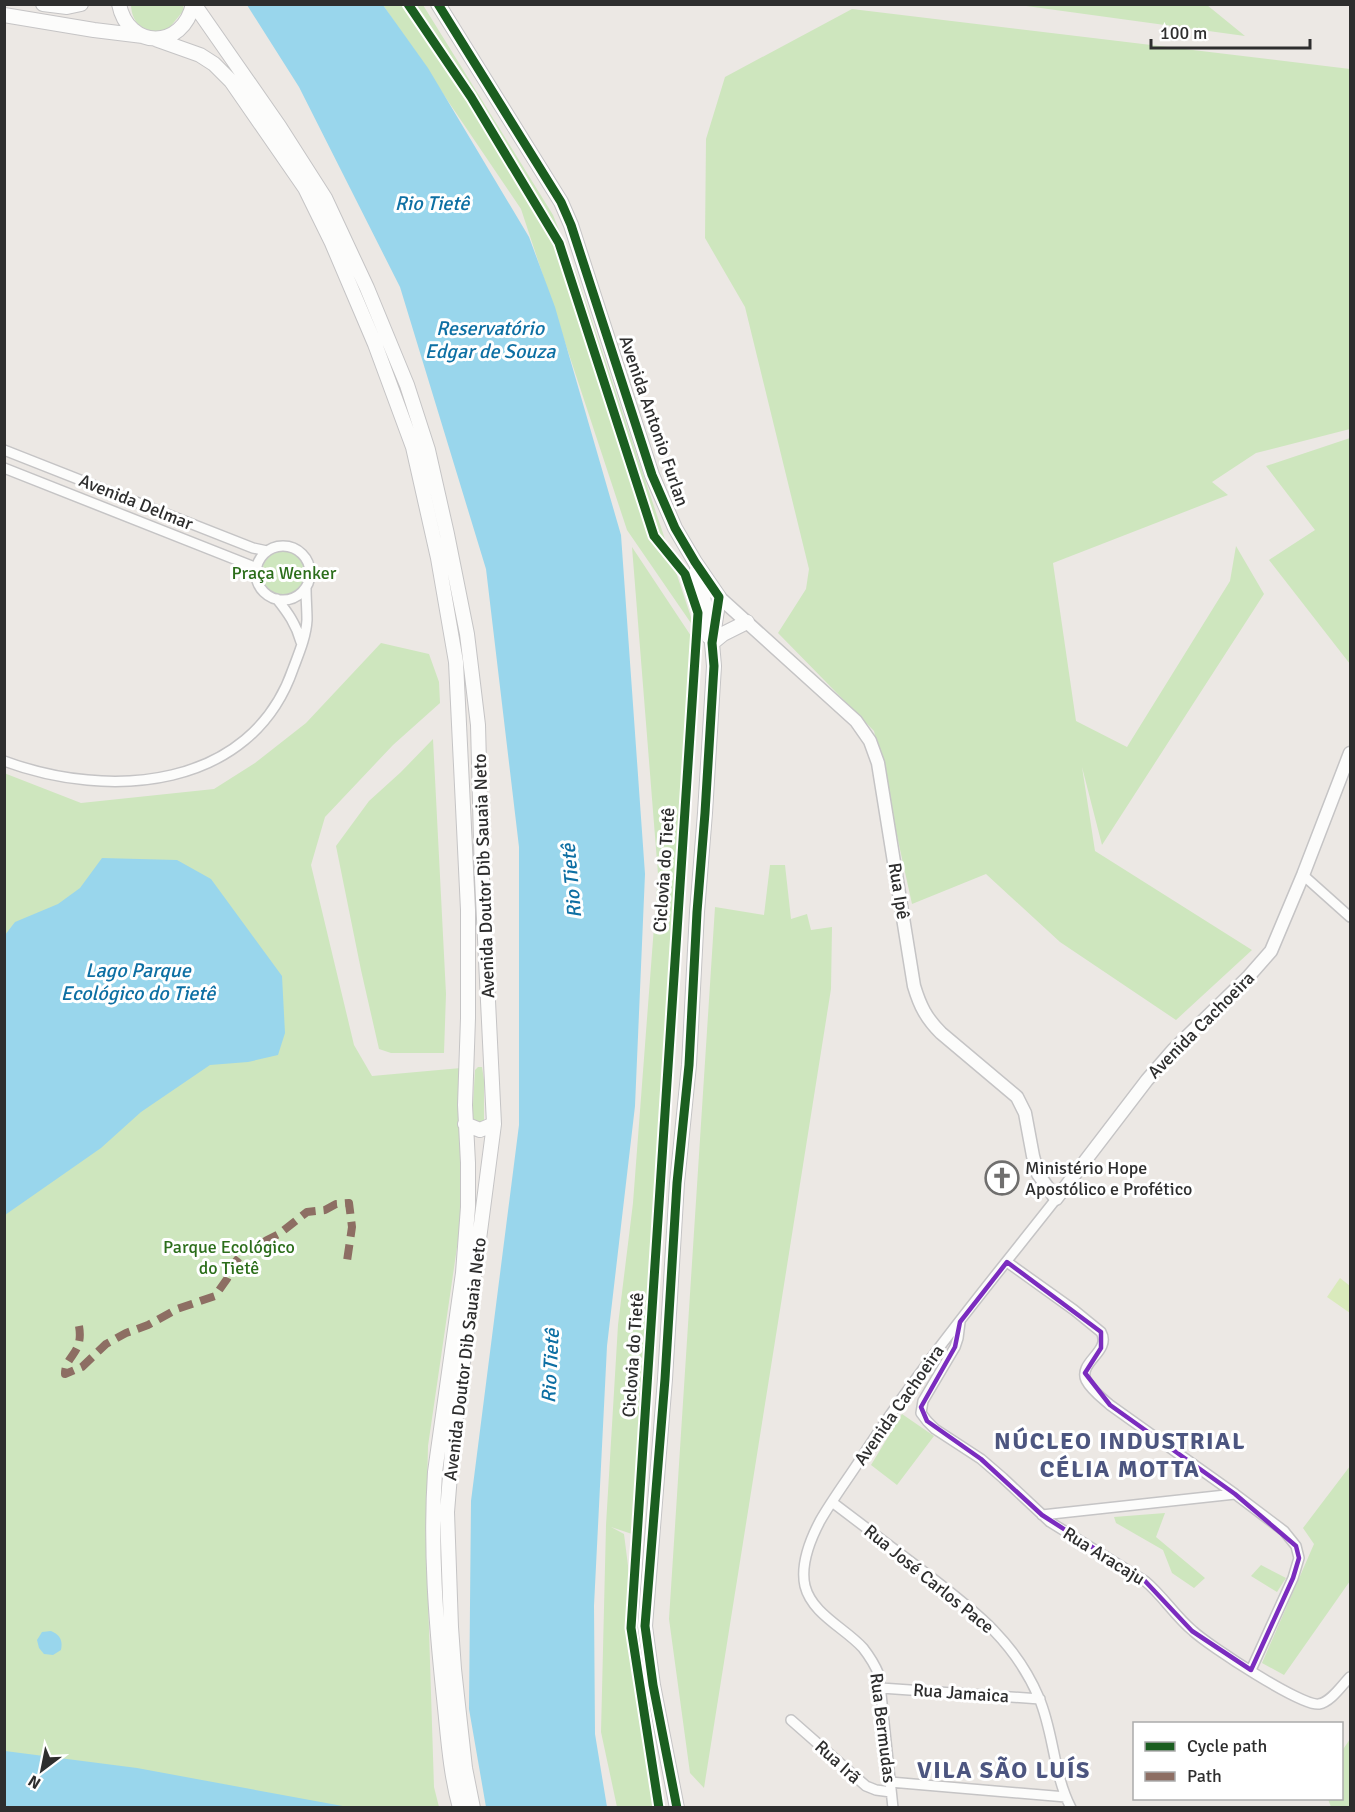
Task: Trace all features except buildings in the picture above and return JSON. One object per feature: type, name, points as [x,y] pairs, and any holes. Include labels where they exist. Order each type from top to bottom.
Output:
[{"type":"main road","points":[[43,4],[67,7],[81,4]]},
{"type":"main road","points":[[119,4],[122,16],[130,28],[149,38]]},
{"type":"main road","points":[[4,15],[149,38],[166,37],[176,33],[191,15],[193,4]]},
{"type":"main road","name":"Avenida Doutor Dib Sauaia Neto","points":[[193,4],[279,126],[325,198],[368,288],[407,385],[428,450],[466,634],[478,725],[482,878],[494,1124],[453,1439],[447,1512],[454,1669],[465,1768],[473,1808]]},
{"type":"main road","name":"Avenida Antonio Furlan","points":[[438,4],[561,202],[571,225],[651,475],[675,528],[719,597]]},
{"type":"main road","name":"Avenida Doutor Dib Sauaia Neto","points":[[149,38],[200,55],[214,64],[231,81],[305,188],[332,243],[375,344],[413,447],[438,558],[456,662],[468,910],[465,1124],[468,1163],[468,1231],[433,1501],[436,1610],[441,1669],[452,1767],[460,1808]]},
{"type":"main road","points":[[695,562],[714,666]]},
{"type":"main road","points":[[677,1808],[653,1686],[645,1626],[665,1379],[677,1183],[689,1065],[714,666],[712,643],[719,597]]},
{"type":"main road","points":[[712,643],[723,634],[747,622]]},
{"type":"main road","points":[[467,1058],[481,1052],[492,1062]]},
{"type":"main road","points":[[465,1124],[480,1130],[494,1124]]},
{"type":"street","name":"Avenida Delmar","points":[[4,450],[242,544],[267,551]]},
{"type":"street","name":"Avenida Delmar","points":[[4,468],[257,568]]},
{"type":"street","points":[[4,761],[23,768],[84,780],[141,780],[177,775],[204,765],[232,750],[260,726],[279,702],[302,644],[307,621],[306,588],[310,572],[309,564],[304,556],[290,547],[282,546],[267,551],[262,556],[257,568],[257,576],[264,591],[277,599],[292,618],[302,644]]},
{"type":"street","points":[[277,599],[293,598],[306,588]]},
{"type":"street","name":"Rua Ipê","points":[[719,597],[856,721],[870,741],[878,763],[914,986],[920,1007],[941,1033],[1017,1097],[1025,1113],[1038,1174],[1056,1199]]},
{"type":"street","name":"Avenida Cachoeira","points":[[832,1502],[909,1387],[1147,1080],[1174,1049],[1263,963],[1278,938],[1350,753]]},
{"type":"street","points":[[1303,875],[1350,917]]},
{"type":"street","points":[[1007,1262],[1101,1332],[1104,1342],[1085,1373],[1086,1380],[1099,1395],[1235,1494],[1288,1535],[1296,1546],[1299,1558],[1293,1578],[1251,1670]]},
{"type":"street","name":"Rua Aracaju","points":[[960,1322],[955,1347],[923,1401],[921,1413],[935,1429],[981,1459],[1042,1515],[1065,1532],[1145,1581],[1156,1590],[1192,1631],[1251,1670],[1305,1702],[1316,1705],[1323,1703],[1350,1677]]},
{"type":"street","points":[[1042,1515],[1235,1494]]},
{"type":"street","name":"Rua Bermudas","points":[[832,1502],[820,1521],[806,1556],[803,1571],[806,1587],[811,1599],[824,1614],[862,1647],[873,1661],[879,1675],[893,1808]]},
{"type":"street","name":"Rua José Carlos Pace","points":[[832,1502],[952,1594],[995,1630],[1014,1652],[1040,1699],[1047,1719],[1059,1777],[1071,1808]]},
{"type":"street","name":"Rua Jamaica","points":[[881,1688],[1040,1699]]},
{"type":"street","name":"Rua Irã","points":[[791,1720],[866,1786],[876,1790],[891,1787],[1066,1797]]},
{"type":"highlighted area","points":[[1007,1262],[1101,1332],[1101,1348],[1085,1373],[1110,1405],[1235,1494],[1296,1546],[1299,1558],[1293,1578],[1251,1670],[1192,1631],[1145,1581],[1042,1515],[981,1459],[927,1421],[921,1407],[955,1347],[960,1322]]},
{"type":"green space","points":[[131,5],[183,5],[184,10],[170,27],[159,33],[139,25],[133,17]]},
{"type":"green space","points":[[383,5],[423,5],[553,215],[575,270],[695,629],[627,530],[521,209]]},
{"type":"green space","points":[[1019,5],[1207,5],[1245,36]]},
{"type":"green space","points":[[852,9],[1350,69],[1350,429],[1256,453],[1212,482],[1228,495],[1053,563],[1076,721],[1127,747],[1230,581],[1236,546],[1264,594],[1102,845],[1082,767],[1095,851],[1252,950],[1176,1020],[1060,942],[986,874],[912,904],[874,731],[778,633],[806,589],[809,569],[745,307],[705,238],[706,139],[725,77]]},
{"type":"green space","points":[[1350,438],[1350,664],[1269,560],[1315,530],[1266,466]]},
{"type":"green space","points":[[632,547],[695,642],[641,1537],[611,1527],[624,1534],[636,1629],[664,1808],[617,1807],[601,1732],[606,1525],[618,1325],[633,1203],[658,874]]},
{"type":"green space","name":"Praça Wenker","points":[[284,551],[293,552],[300,557],[305,564],[305,582],[300,589],[293,594],[284,595],[275,594],[268,589],[263,582],[262,573],[263,564],[268,557],[275,552]]},
{"type":"green space","name":"Parque Ecológico do Tietê","points":[[381,643],[429,654],[439,682],[440,703],[393,745],[325,817],[311,865],[354,1045],[372,1076],[461,1068],[463,1206],[428,1446],[426,1536],[434,1787],[439,1807],[5,1807],[4,773],[81,803],[214,789],[255,763],[306,723]]},
{"type":"green space","points":[[433,739],[446,994],[444,1053],[391,1053],[379,1049],[336,846],[369,801]]},
{"type":"green space","points":[[770,865],[785,865],[791,919],[807,914],[811,930],[832,927],[831,989],[704,1788],[690,1773],[669,1619],[715,907],[764,915]]},
{"type":"green space","points":[[482,1067],[484,1080],[484,1124],[472,1121],[475,1070]]},
{"type":"green space","points":[[1340,1278],[1350,1286],[1350,1313],[1327,1297]]},
{"type":"green space","points":[[902,1414],[934,1436],[897,1485],[871,1465]]},
{"type":"green space","points":[[1350,1466],[1350,1581],[1284,1675],[1262,1663],[1314,1544],[1303,1528]]},
{"type":"green space","points":[[1165,1513],[1156,1537],[1205,1578],[1194,1588],[1172,1573],[1163,1550],[1116,1523],[1114,1517]]},
{"type":"green space","points":[[1261,1565],[1286,1578],[1277,1592],[1251,1576]]},
{"type":"green space","points":[[1350,1739],[1350,1807],[1331,1807],[1328,1800],[1343,1800],[1343,1750]]},
{"type":"water","name":"Reservatório Edgar de Souza","points":[[247,5],[383,5],[428,68],[529,237],[555,307],[621,535],[645,874],[635,1106],[607,1346],[594,1606],[595,1734],[607,1807],[486,1807],[469,1709],[471,1501],[519,1125],[519,847],[486,569],[400,287],[299,87]]},
{"type":"water","name":"Lago Parque Ecológico do Tietê","points":[[102,858],[177,860],[211,879],[282,976],[285,1033],[278,1055],[248,1062],[210,1065],[141,1112],[101,1148],[5,1215],[5,935],[15,922],[58,904],[80,888]]},
{"type":"water","points":[[51,1631],[59,1636],[62,1643],[61,1650],[53,1655],[44,1654],[37,1640],[42,1632]]},
{"type":"water","points":[[5,1751],[137,1768],[348,1807],[5,1807]]},
{"type":"marked path","points":[[79,1326],[79,1343],[68,1362],[65,1374],[82,1367],[106,1344],[126,1333],[148,1325],[177,1309],[215,1296],[244,1251],[255,1248],[279,1234],[307,1212],[325,1210],[336,1204],[349,1203],[352,1227],[347,1261]]},
{"type":"cycle path","name":"Ciclovia do Tietê","points":[[408,4],[471,97],[559,243],[654,536],[685,574],[698,613],[631,1628],[659,1808]]},
{"type":"cycle path","points":[[438,4],[561,202],[571,225],[652,475],[675,528],[719,597],[712,643],[714,666],[689,1065],[677,1183],[665,1379],[645,1626],[653,1685],[677,1808]]},
{"type":"place","name":"Ministério Hope Apostólico e Profético","points":[[1002,1178]]},
{"type":"district","name":"NÚCLEO INDUSTRIAL CÉLIA MOTTA","points":[[1120,1455]]},
{"type":"district","name":"VILA SÃO LUÍS","points":[[1004,1770]]},
{"type":"water label","name":"Rio Tietê","points":[[432,203]]},
{"type":"water label","name":"Rio Tietê","points":[[571,881]]},
{"type":"water label","name":"Rio Tietê","points":[[550,1366]]}]
